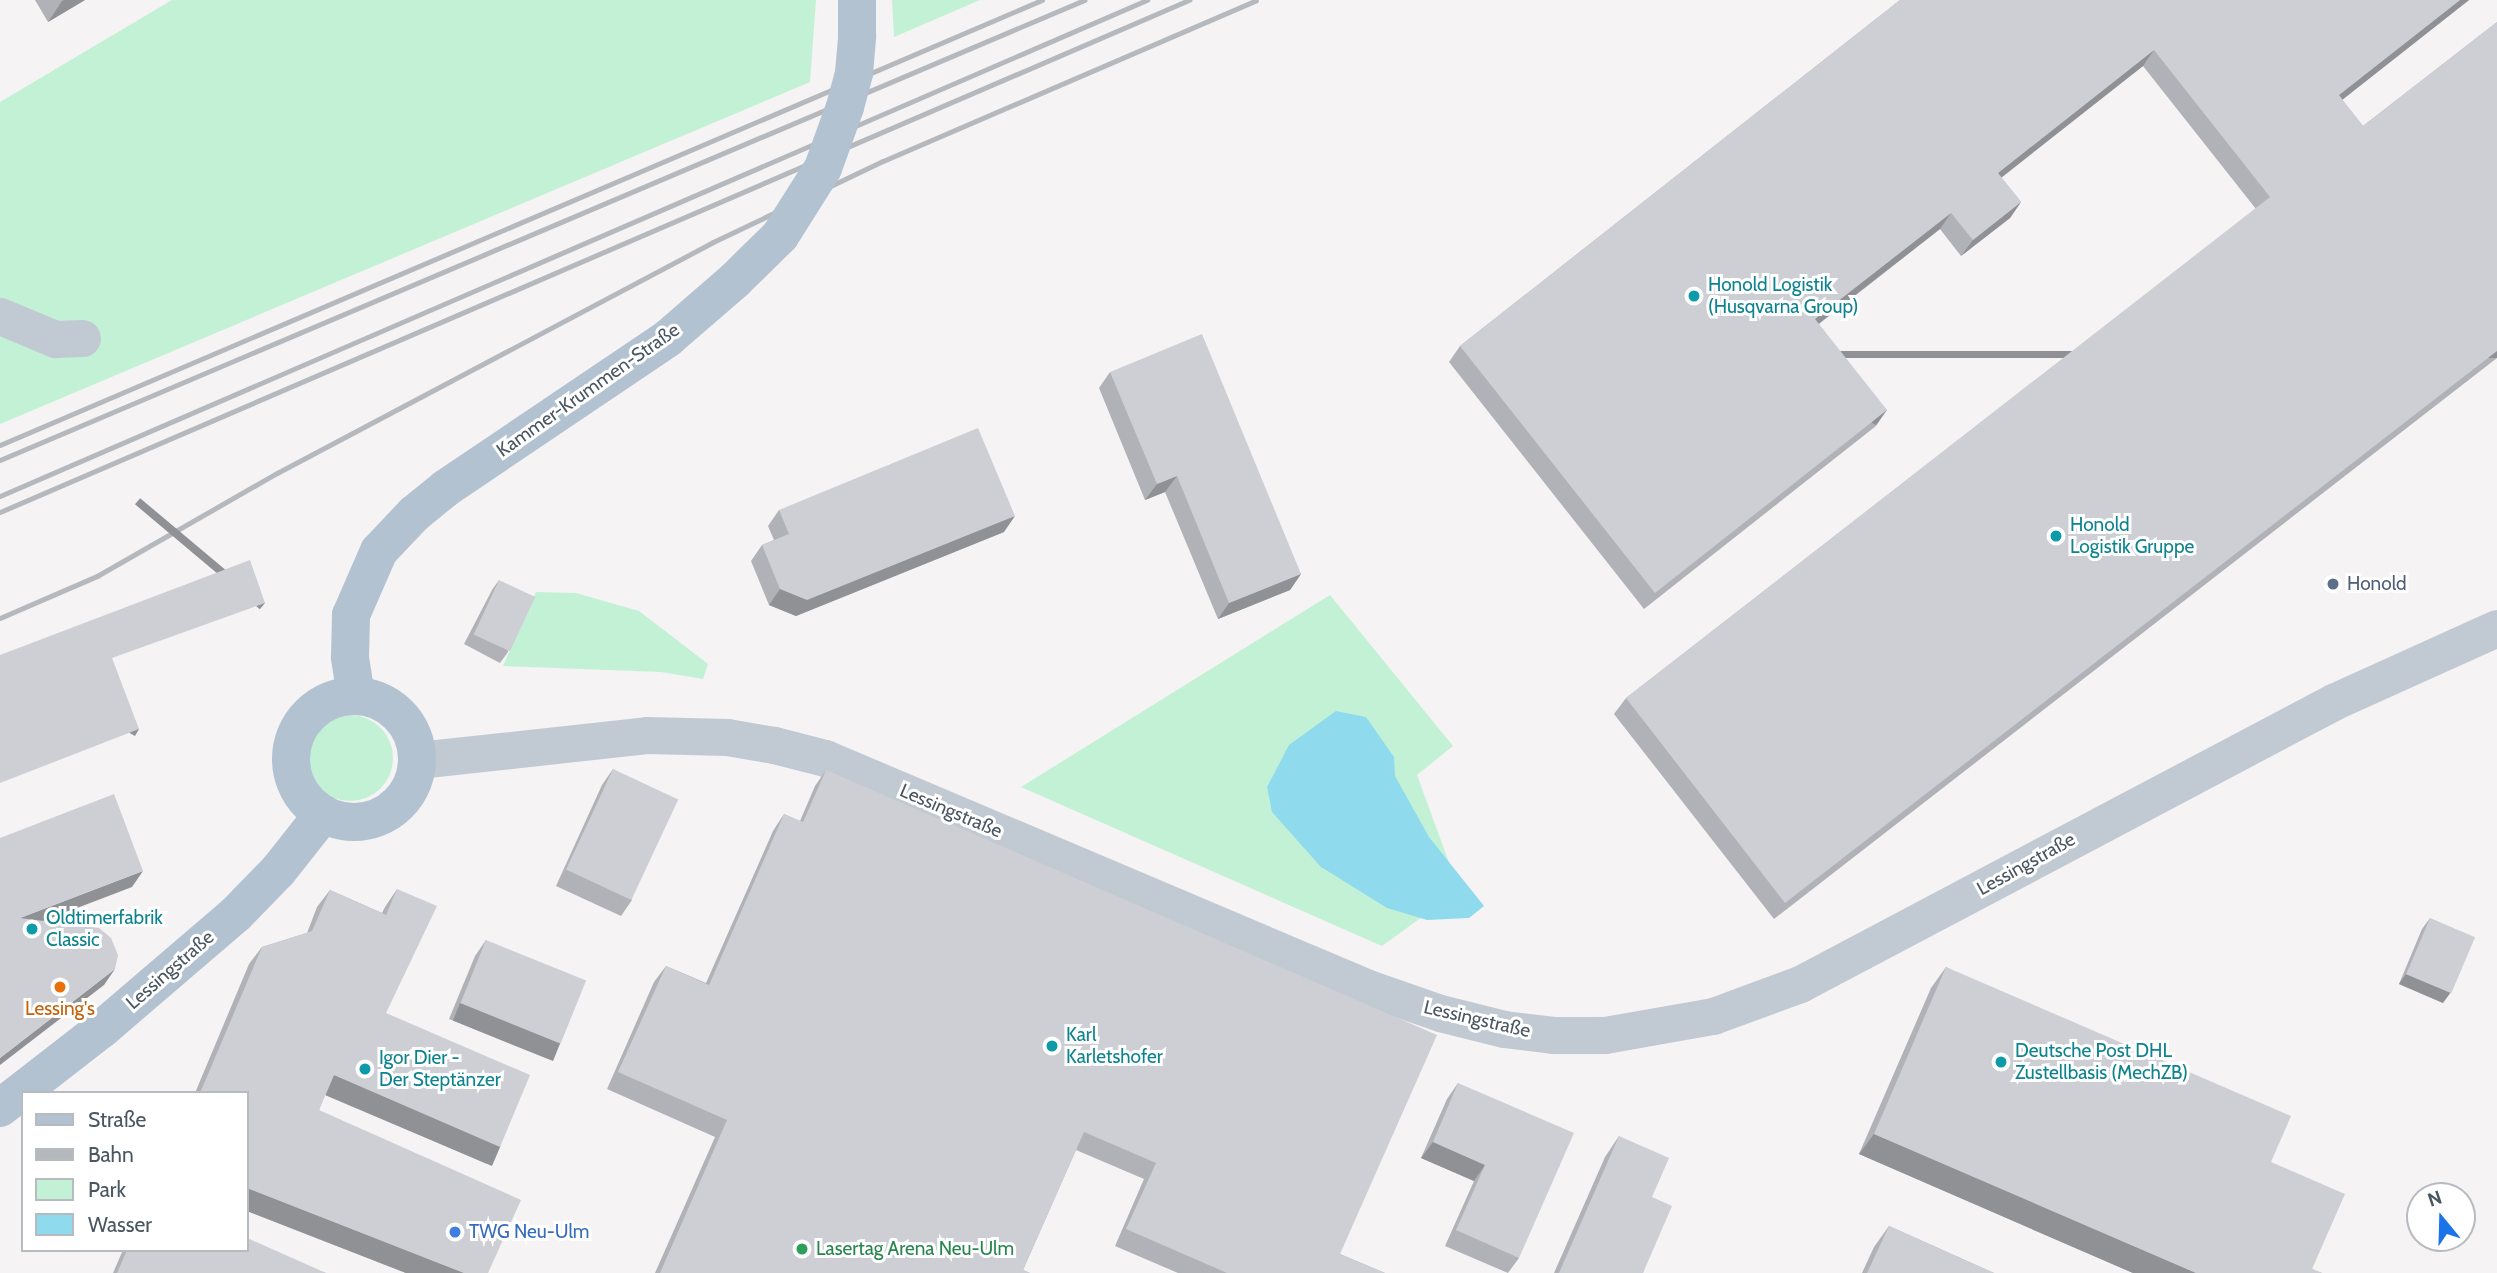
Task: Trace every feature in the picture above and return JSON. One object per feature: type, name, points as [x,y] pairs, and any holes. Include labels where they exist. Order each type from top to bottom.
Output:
[{"type":"main road","name":"Kammer-Krummen-Straße","points":[[356,696],[349,657],[351,615],[379,551],[414,514],[446,488],[667,339],[735,280],[779,236],[823,168],[845,107],[854,73],[857,18]]},
{"type":"main road","points":[[356,696],[369,698],[393,708],[408,725],[415,741],[418,760],[413,783],[401,802],[382,816],[360,822],[323,814],[301,794],[292,774],[294,738],[303,722],[319,706],[334,699],[356,696]]},
{"type":"main road","name":"Lessingstraße","points":[[22,1091],[103,1028],[236,914],[278,871],[323,814]]},
{"type":"main road","name":"Lessingstraße","points":[[0,1108],[21,1092]]},
{"type":"street","points":[[0,316],[55,339],[82,338]]},
{"type":"street","name":"Lessingstraße","points":[[418,760],[579,740],[647,735],[727,737],[774,745],[825,758],[1380,993],[1440,1013],[1504,1029],[1553,1035],[1605,1035],[1713,1016],[1800,984],[2333,702],[2497,628]]},
{"type":"green space","points":[[172,0],[816,0],[810,82],[0,424],[0,102]]},
{"type":"green space","points":[[892,0],[980,0],[894,37]]},
{"type":"green space","points":[[536,592],[576,593],[639,611],[708,664],[703,679],[661,672],[503,666]]},
{"type":"green space","points":[[1330,595],[1453,746],[1417,775],[1459,890],[1382,946],[1021,787]]},
{"type":"green space","points":[[350,715],[366,719],[380,728],[389,742],[393,758],[389,774],[380,788],[366,797],[350,801],[334,797],[320,788],[311,774],[307,758],[311,742],[320,728],[334,719]]},
{"type":"water","points":[[1336,711],[1366,717],[1394,757],[1395,776],[1429,837],[1484,906],[1469,918],[1427,920],[1387,908],[1321,867],[1272,812],[1267,787],[1289,745]]},
{"type":"building","points":[[1900,0],[2460,0],[2339,95],[2363,126],[2497,22],[2497,351],[1785,903],[1626,698],[2270,197],[2154,50],[1998,173],[2021,202],[1973,240],[1951,213],[1815,319],[1887,410],[1655,593],[1460,346]]},
{"type":"building","points":[[1202,334],[1301,574],[1229,603],[1177,476],[1157,484],[1110,372]]},
{"type":"building","points":[[978,428],[1015,516],[807,600],[780,589],[762,545],[789,534],[779,510]]},
{"type":"building","points":[[250,560],[265,603],[112,658],[139,729],[0,783],[0,655]]},
{"type":"building","points":[[499,580],[535,597],[510,651],[474,634]]},
{"type":"building","points":[[613,769],[678,799],[631,900],[566,870]]},
{"type":"building","points":[[826,770],[1437,1035],[1340,1254],[1385,1273],[1227,1273],[1126,1229],[1156,1163],[1084,1132],[1023,1270],[1030,1273],[660,1273],[727,1120],[618,1072],[666,966],[709,985],[784,814],[803,822]]},
{"type":"building","name":"Oldtimerfabrik Classic","points":[[114,794],[143,871],[20,918],[99,928],[111,938],[118,955],[115,969],[0,1058],[0,838]]},
{"type":"building","points":[[397,889],[437,906],[386,1013],[530,1075],[500,1147],[334,1075],[319,1110],[521,1200],[488,1273],[464,1273],[248,1188],[248,1091],[201,1091],[262,947],[312,931],[330,890],[386,915]]},
{"type":"building","points":[[2430,918],[2475,937],[2451,993],[2406,974]]},
{"type":"building","points":[[486,940],[586,980],[561,1044],[461,1003]]},
{"type":"building","name":"Deutsche Post DHL Zustellbasis (MechZB)","points":[[1946,967],[2291,1116],[2271,1162],[2345,1194],[2312,1269],[2322,1273],[2196,1273],[1874,1134]]},
{"type":"building","points":[[1458,1083],[1574,1133],[1519,1258],[1456,1230],[1485,1165],[1433,1142]]},
{"type":"building","points":[[1619,1136],[1669,1158],[1652,1197],[1672,1206],[1643,1273],[1559,1273]]},
{"type":"building","points":[[1889,1226],[1994,1273],[1867,1273]]},
{"type":"building","points":[[248,1238],[326,1273],[117,1273],[126,1252],[248,1252]]},
{"type":"railway","points":[[0,445],[1042,0]]},
{"type":"railway","points":[[0,460],[1084,0]]},
{"type":"railway","points":[[0,496],[1147,0]]},
{"type":"railway","points":[[0,512],[1189,0]]},
{"type":"railway","points":[[0,618],[97,576],[277,473],[713,242],[883,161],[1256,0]]},
{"type":"place","name":"Honold Logistik (Husqvarna Group)","points":[[1694,296]]},
{"type":"place","name":"Honold Logistik Gruppe","points":[[2056,536]]},
{"type":"place","name":"Honold","points":[[2333,584]]},
{"type":"place","name":"Oldtimerfabrik Classic","points":[[32,929]]},
{"type":"place","name":"Lessing's","points":[[60,987]]},
{"type":"place","name":"Karl Karletshofer","points":[[1052,1046]]},
{"type":"place","name":"Deutsche Post DHL Zustellbasis (MechZB)","points":[[2001,1062]]},
{"type":"place","name":"Igor Dier - Der Steptänzer","points":[[365,1069]]},
{"type":"place","name":"TWG Neu-Ulm","points":[[455,1232]]},
{"type":"place","name":"Lasertag Arena Neu-Ulm","points":[[802,1249]]}]
